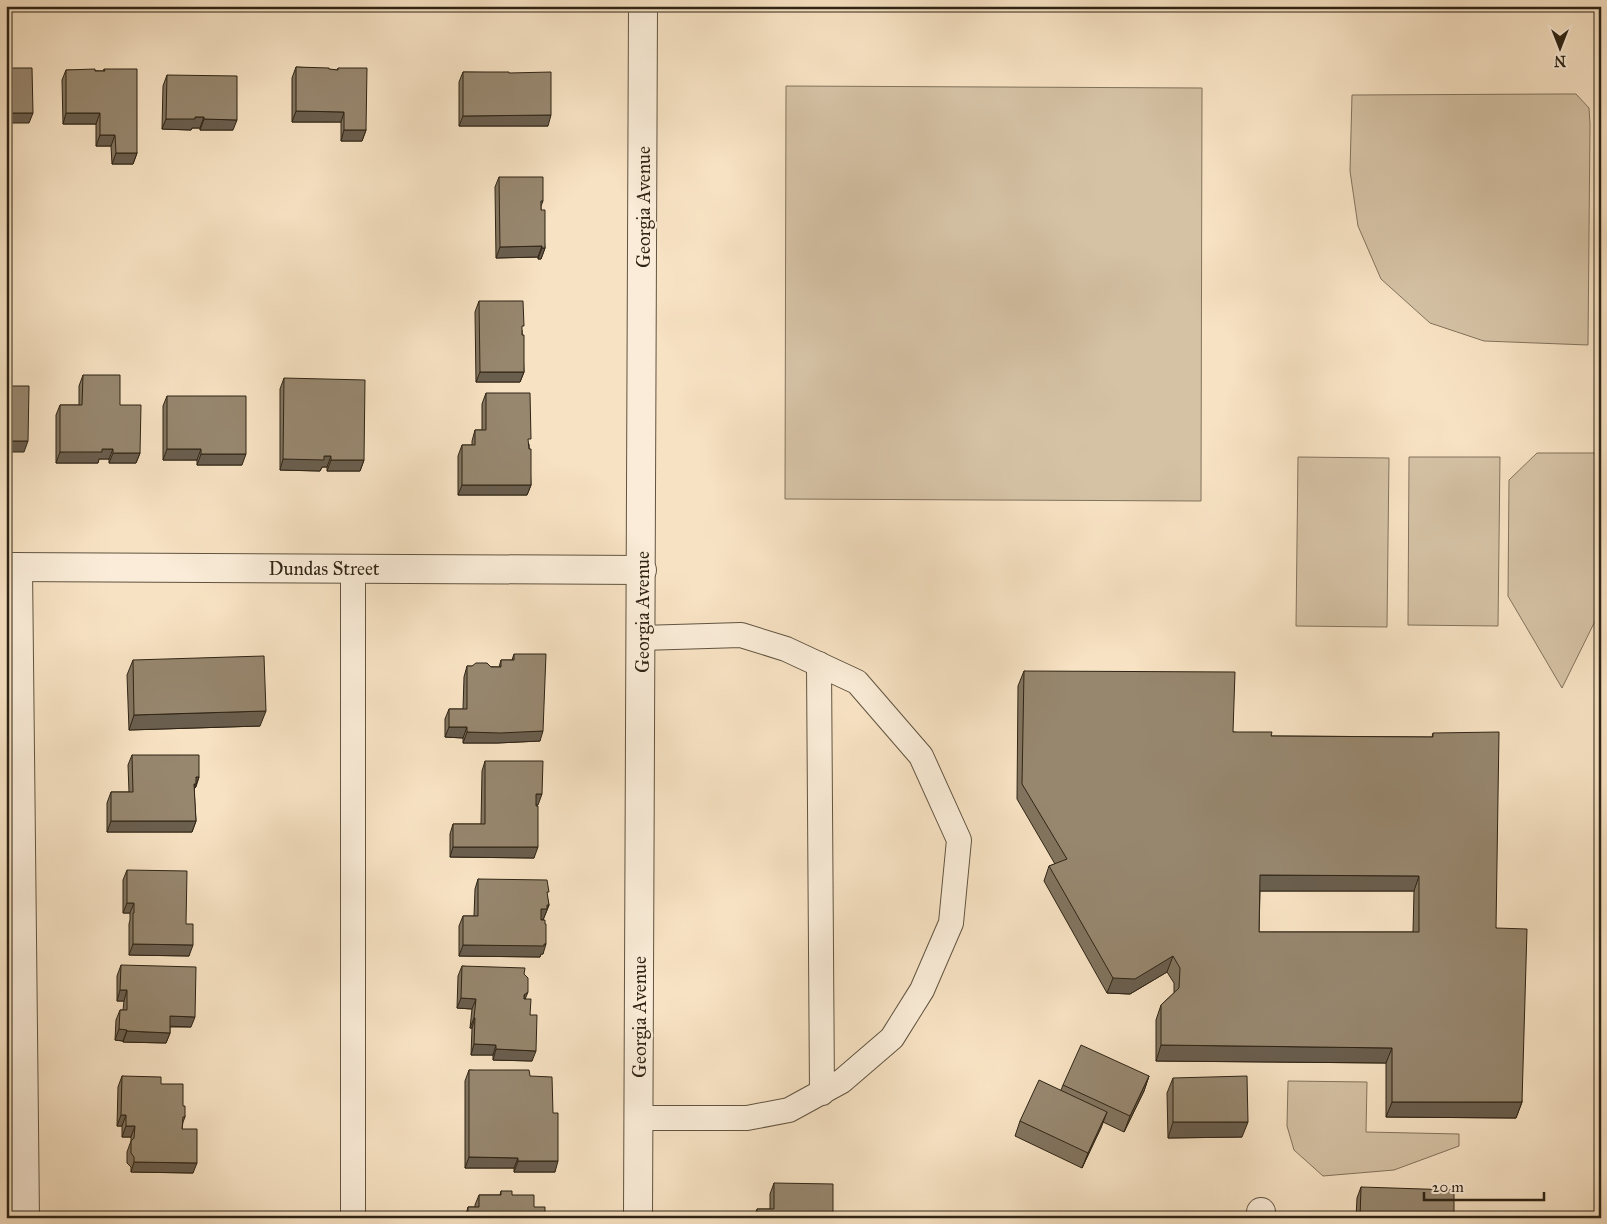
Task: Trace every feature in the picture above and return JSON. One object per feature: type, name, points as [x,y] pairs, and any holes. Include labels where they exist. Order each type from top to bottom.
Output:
[{"type":"street","name":"Georgia Avenue","points":[[638,1218],[642,638],[643,6]]},
{"type":"street","name":"Dundas Street","points":[[12,567],[642,570]]},
{"type":"street","points":[[12,567],[25,1218]]},
{"type":"lane","points":[[353,568],[353,1218]]},
{"type":"lane","points":[[639,1118],[747,1118],[789,1110],[842,1081],[892,1038],[922,990],[951,923],[959,840],[921,756],[857,682],[786,649],[741,635],[642,638]]},
{"type":"lane","points":[[819,664],[822,1093]]},
{"type":"shaded area","points":[[786,86],[1202,88],[1201,501],[785,499]]},
{"type":"shaded area","points":[[1576,94],[1589,108],[1590,124],[1588,345],[1484,341],[1430,323],[1381,279],[1358,226],[1350,171],[1352,95]]},
{"type":"shaded area","points":[[1537,453],[1601,453],[1601,609],[1562,688],[1508,596],[1509,480]]},
{"type":"shaded area","points":[[1298,457],[1389,458],[1387,627],[1296,626]]},
{"type":"shaded area","points":[[1409,457],[1500,457],[1498,626],[1408,625]]},
{"type":"shaded area","points":[[1288,1081],[1367,1082],[1366,1132],[1459,1134],[1459,1146],[1394,1170],[1323,1176],[1294,1150],[1287,1126]]},
{"type":"building","points":[[296,67],[338,70],[338,68],[367,68],[366,130],[344,130],[344,112],[296,111]]},
{"type":"building","points":[[6,68],[32,68],[33,113],[6,113]]},
{"type":"building","points":[[95,69],[95,71],[105,71],[104,69],[137,69],[137,153],[116,153],[115,135],[100,135],[100,113],[66,113],[66,70]]},
{"type":"building","points":[[463,72],[551,72],[551,115],[463,116]]},
{"type":"building","points":[[167,75],[237,76],[237,120],[204,119],[204,117],[195,117],[195,119],[166,119]]},
{"type":"building","points":[[499,177],[543,177],[541,210],[545,210],[545,248],[542,248],[542,246],[500,247]]},
{"type":"building","points":[[479,301],[523,301],[524,372],[480,372]]},
{"type":"building","points":[[83,375],[120,375],[120,405],[141,405],[140,453],[113,453],[113,449],[102,449],[102,452],[60,452],[60,405],[82,405]]},
{"type":"building","points":[[284,378],[365,380],[364,460],[331,460],[331,456],[324,456],[324,460],[283,459]]},
{"type":"building","points":[[6,386],[29,386],[28,441],[6,441]]},
{"type":"building","points":[[486,393],[530,393],[531,439],[528,439],[529,449],[531,449],[531,485],[462,485],[462,445],[475,445],[475,430],[486,430]]},
{"type":"building","points":[[167,396],[246,396],[246,454],[201,454],[201,449],[167,449]]},
{"type":"building","points":[[514,654],[546,654],[543,731],[467,732],[467,727],[449,727],[449,709],[467,709],[467,666],[472,666],[476,663],[487,663],[491,667],[501,667],[501,660],[514,660]]},
{"type":"building","points":[[264,656],[266,711],[134,715],[133,660]]},
{"type":"building","points":[[1024,671],[1235,672],[1233,732],[1272,732],[1271,736],[1433,737],[1433,733],[1499,732],[1496,928],[1527,929],[1522,1102],[1392,1102],[1392,1048],[1161,1045],[1161,1005],[1179,988],[1180,968],[1173,956],[1135,979],[1113,978],[1049,866],[1067,859],[1022,784]],"holes":[[[1260,875],[1419,876],[1419,932],[1259,932]]]},
{"type":"building","points":[[132,755],[199,755],[199,777],[196,777],[196,784],[194,784],[196,821],[111,821],[111,792],[133,792]]},
{"type":"building","points":[[485,761],[543,761],[542,794],[536,794],[536,806],[538,806],[538,847],[453,847],[453,824],[485,824]]},
{"type":"building","points":[[127,870],[187,871],[186,924],[193,924],[193,945],[133,944],[134,903],[127,903]]},
{"type":"building","points":[[478,879],[547,880],[549,905],[547,905],[547,909],[541,909],[541,920],[545,920],[546,924],[546,944],[544,946],[463,945],[463,916],[478,916]]},
{"type":"building","points":[[121,965],[196,967],[195,1017],[170,1016],[170,1033],[119,1029],[120,1010],[127,1010],[127,990],[120,990]]},
{"type":"building","points":[[462,966],[525,968],[524,974],[528,978],[528,992],[524,995],[524,999],[531,999],[530,1015],[537,1015],[536,1051],[496,1049],[496,1045],[474,1044],[476,999],[461,998]]},
{"type":"building","points":[[1081,1045],[1149,1076],[1130,1116],[1063,1085]]},
{"type":"building","points":[[469,1070],[529,1070],[530,1076],[552,1077],[553,1113],[558,1113],[558,1161],[518,1161],[518,1158],[469,1157]]},
{"type":"building","points":[[122,1076],[161,1077],[161,1084],[183,1084],[185,1117],[183,1117],[182,1129],[197,1129],[197,1163],[134,1162],[134,1157],[131,1153],[131,1141],[134,1138],[135,1126],[126,1126],[126,1115],[121,1115]]},
{"type":"building","points":[[1247,1076],[1248,1122],[1173,1122],[1173,1078]]},
{"type":"building","points":[[1039,1080],[1107,1112],[1088,1153],[1020,1121]]},
{"type":"building","points":[[774,1183],[833,1184],[833,1218],[757,1218],[757,1209],[774,1209]]},
{"type":"building","points":[[1361,1187],[1454,1190],[1454,1218],[1360,1218]]},
{"type":"building","points":[[501,1191],[512,1191],[512,1195],[534,1195],[534,1207],[545,1207],[545,1218],[468,1218],[468,1207],[479,1207],[479,1195],[501,1195]]}]
